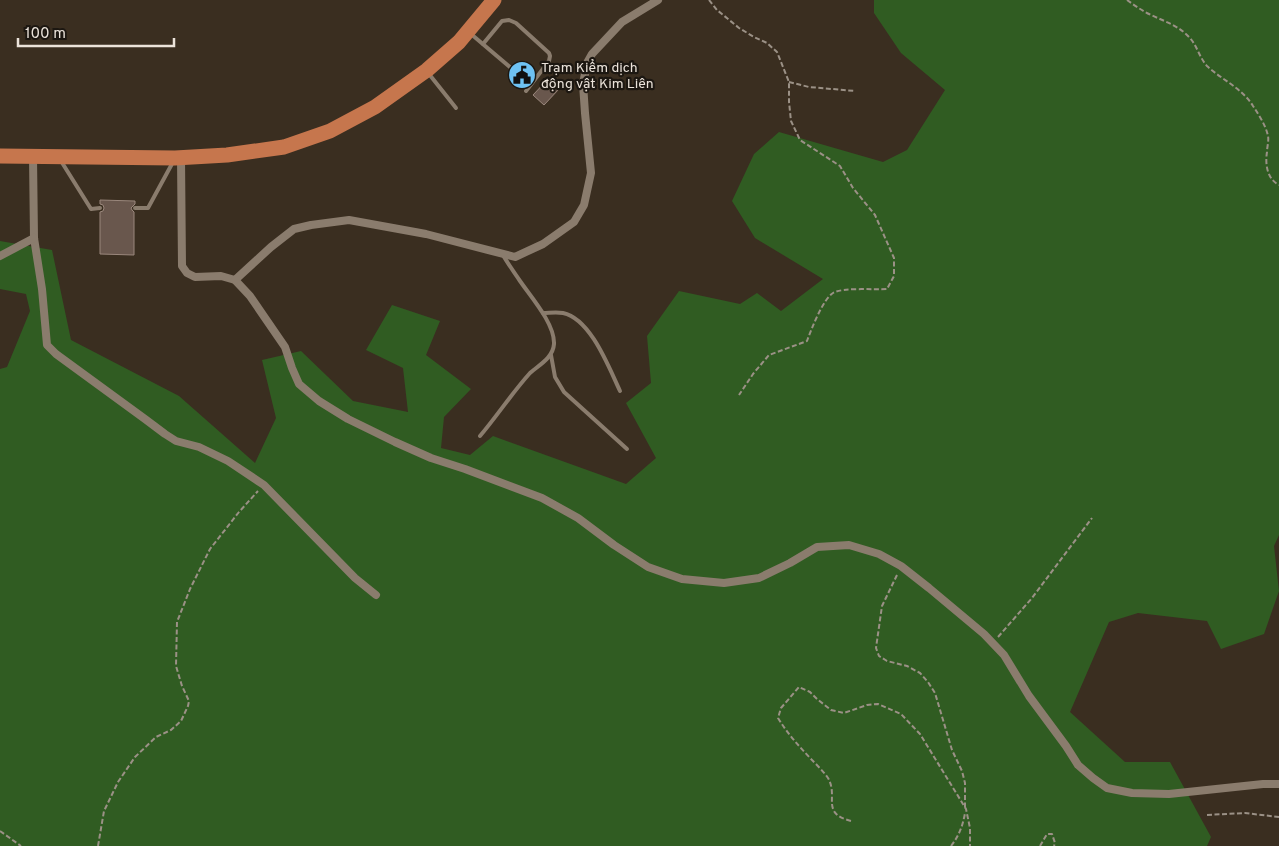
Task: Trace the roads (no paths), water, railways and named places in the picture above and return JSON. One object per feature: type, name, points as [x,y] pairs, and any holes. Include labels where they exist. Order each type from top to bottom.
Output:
[{"type":"highway","points":[[0,156],[178,158],[227,155],[284,147],[330,131],[375,108],[426,70],[459,42],[494,0]]},
{"type":"street","points":[[235,280],[271,246],[294,229],[349,220],[426,234],[515,257],[544,244],[574,222],[584,204],[591,173],[583,84],[587,63],[592,54],[622,22],[658,0]]},
{"type":"street","points":[[33,157],[34,238],[42,289],[47,345],[56,354],[165,434],[228,461],[264,485],[355,578],[376,595]]},
{"type":"street","points":[[178,158],[182,266],[187,273],[195,277],[221,276],[235,280],[250,296],[286,347],[299,384],[319,401],[356,423],[431,458],[542,498],[578,518],[648,567],[682,579],[724,582],[759,578],[817,547],[849,545],[879,554],[901,566],[943,599],[1004,654],[1029,696],[1078,765],[1107,788],[1132,793],[1169,794],[1279,784]]},
{"type":"street","points":[[0,256],[34,238]]},
{"type":"lane","points":[[483,44],[502,21],[509,20],[516,23],[549,53],[549,60],[526,91]]},
{"type":"lane","points":[[468,31],[511,68]]},
{"type":"lane","points":[[426,70],[456,108]]},
{"type":"lane","points":[[58,157],[91,209],[100,208]]},
{"type":"lane","points":[[134,208],[148,208],[178,158]]},
{"type":"lane","points":[[480,436],[525,380],[551,355],[554,346],[550,328],[543,313],[503,255]]},
{"type":"lane","points":[[543,313],[562,313],[575,319],[582,325],[602,354],[620,391]]},
{"type":"lane","points":[[551,355],[556,377],[564,392],[627,449]]},
{"type":"place","name":"Trạm Kiểm dịch động vật Kim Liên","points":[[522,75]]}]
